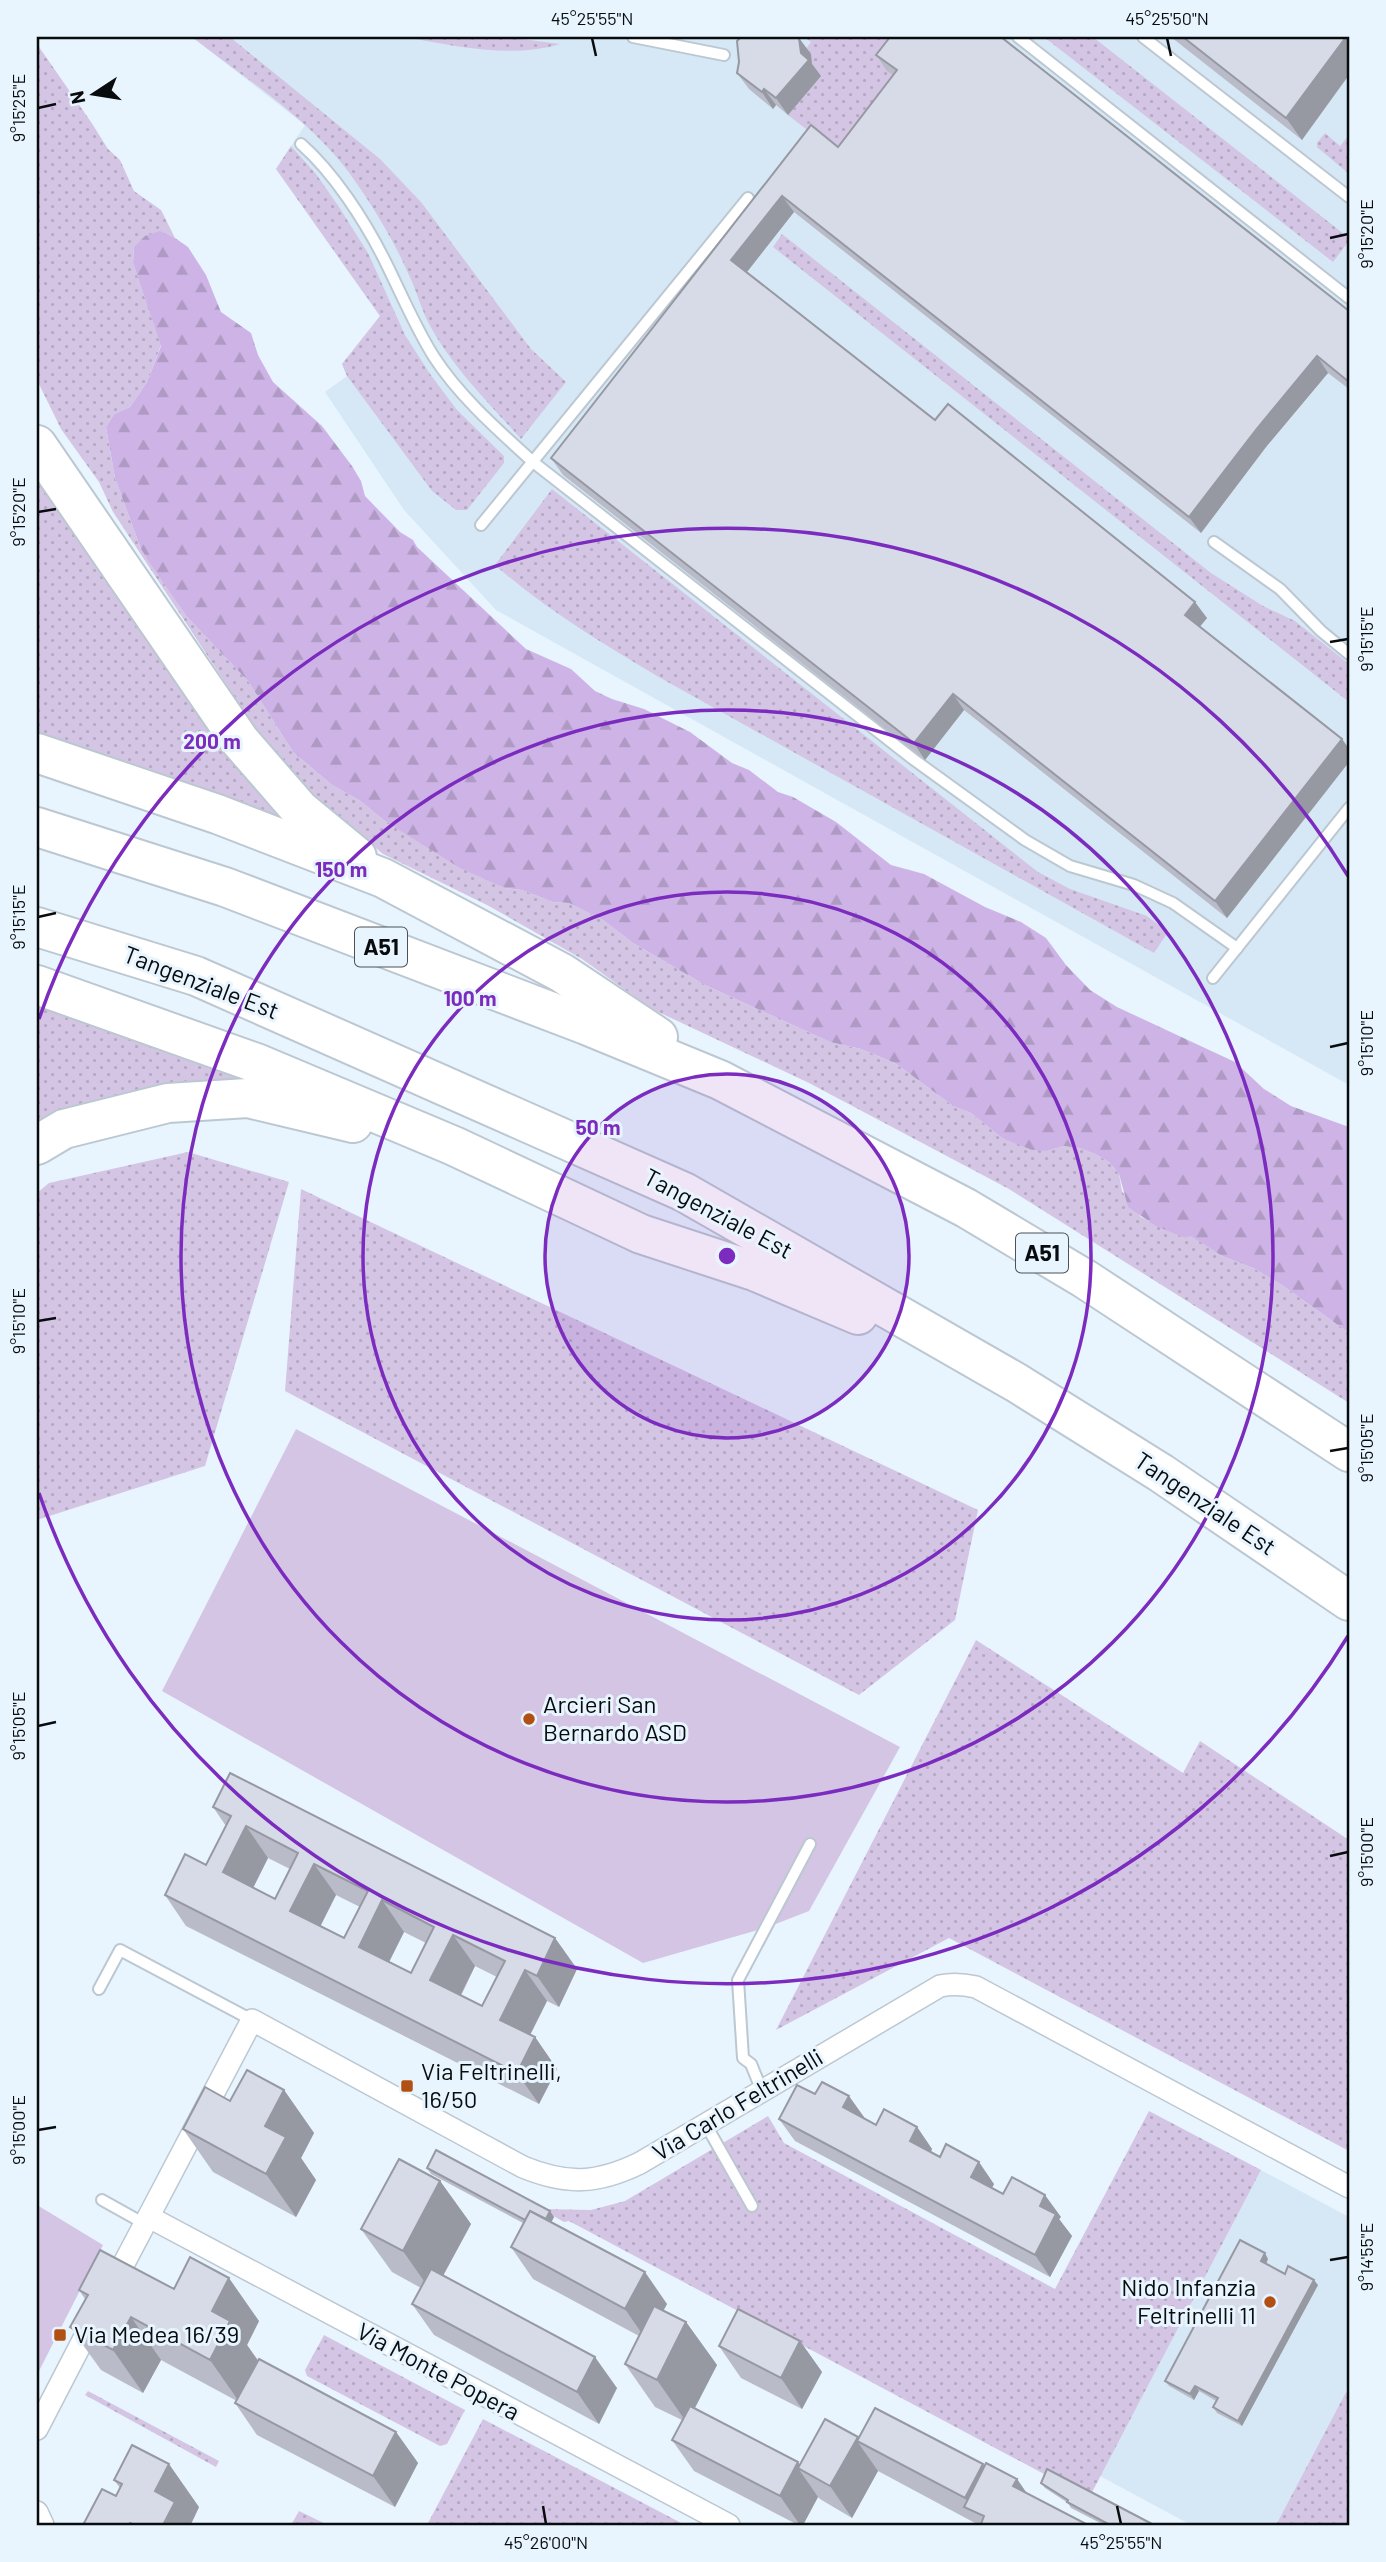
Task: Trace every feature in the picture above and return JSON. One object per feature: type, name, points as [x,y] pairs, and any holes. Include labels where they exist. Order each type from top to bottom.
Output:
[{"type":"highway","points":[[37,445],[240,741],[300,810],[383,878]]},
{"type":"highway","points":[[37,754],[217,814],[383,878],[562,973],[720,1080]]},
{"type":"highway","name":"A51","points":[[37,827],[225,887],[586,1025],[720,1080],[978,1215],[1086,1279],[1349,1452]]},
{"type":"highway","name":"Tangenziale Est","points":[[37,927],[195,976],[684,1192],[1017,1383],[1161,1473],[1349,1601]]},
{"type":"highway","points":[[37,985],[259,1064],[454,1146],[641,1234],[754,1271],[1017,1383]]},
{"type":"highway","points":[[37,1145],[64,1129],[168,1103],[248,1098],[454,1146]]},
{"type":"street","name":"Via Carlo Feltrinelli","points":[[252,2020],[523,2167],[547,2177],[595,2180],[619,2174],[940,1986],[955,1983],[976,1987],[1349,2187]]},
{"type":"street","points":[[39,2420],[252,2020]]},
{"type":"street","name":"Via Monte Popera","points":[[147,2220],[729,2525]]},
{"type":"street","points":[[37,2512],[43,2525]]},
{"type":"lane","points":[[633,37],[724,55]]},
{"type":"lane","points":[[1018,37],[1349,299]]},
{"type":"lane","points":[[1143,37],[1349,197]]},
{"type":"lane","points":[[301,144],[320,160],[350,203],[384,258],[435,358],[485,418],[533,462],[913,759],[1025,840],[1070,866],[1134,885],[1173,903],[1237,948]]},
{"type":"lane","points":[[481,525],[748,198]]},
{"type":"lane","points":[[1214,542],[1280,589],[1321,631],[1349,654]]},
{"type":"lane","points":[[1213,978],[1349,808]]},
{"type":"lane","points":[[762,2091],[751,2064],[743,2058],[738,1980],[810,1844]]},
{"type":"lane","name":"Via Carlo Feltrinelli","points":[[99,1989],[120,1950],[252,2020]]},
{"type":"lane","points":[[706,2124],[752,2206]]},
{"type":"lane","points":[[102,2200],[147,2220]]},
{"type":"shaded area","points":[[192,37],[1349,37],[1349,1085],[496,610],[404,510],[325,392],[347,376],[342,364],[380,316],[276,169],[305,125]]},
{"type":"shaded area","points":[[192,37],[230,37],[380,159],[421,202],[531,349],[566,382],[521,439],[471,384],[437,338],[390,237],[339,159],[279,103]]},
{"type":"shaded area","points":[[405,37],[507,37],[560,44],[503,51]]},
{"type":"shaded area","points":[[804,37],[915,37],[894,76],[834,151],[788,115],[820,76],[813,70],[811,54],[805,50],[811,42]]},
{"type":"shaded area","points":[[1044,37],[1093,37],[1349,238],[1349,241],[1333,262]]},
{"type":"shaded area","points":[[37,44],[108,149],[120,160],[134,191],[161,210],[175,238],[159,232],[134,247],[133,263],[161,345],[148,380],[139,394],[130,407],[114,414],[106,427],[115,478],[141,549],[187,617],[248,681],[293,752],[332,785],[359,800],[385,821],[505,888],[522,890],[553,902],[569,903],[603,920],[633,943],[705,985],[830,1042],[861,1049],[895,1063],[953,1106],[971,1113],[1002,1138],[1047,1151],[1062,1146],[1079,1148],[1109,1162],[1119,1174],[1122,1191],[1141,1217],[1185,1238],[1191,1235],[1222,1256],[1253,1268],[1282,1285],[1349,1333],[1349,1403],[1009,1189],[809,1083],[652,1009],[582,959],[487,905],[383,854],[284,772],[113,512],[99,482],[61,429],[37,380]]},
{"type":"shaded area","points":[[1325,133],[1340,146],[1349,135],[1349,174],[1317,147]]},
{"type":"shaded area","points":[[291,146],[316,174],[368,253],[405,335],[430,374],[457,410],[504,456],[504,463],[467,510],[456,510],[432,491],[347,376],[342,364],[380,316],[276,169]]},
{"type":"shaded area","points":[[782,234],[1211,573],[1263,606],[1295,621],[1349,664],[1349,702],[773,247]]},
{"type":"shaded area","points":[[37,476],[287,819],[284,827],[37,745]]},
{"type":"shaded area","points":[[552,489],[1038,872],[1070,889],[1147,916],[1168,932],[1154,953],[657,676],[594,638],[533,596],[495,565]]},
{"type":"shaded area","points":[[37,1006],[204,1061],[297,1098],[37,1133]]},
{"type":"shaded area","points":[[188,1152],[289,1182],[205,1466],[37,1520],[37,1193],[49,1183]]},
{"type":"shaded area","points":[[301,1189],[978,1510],[955,1620],[859,1695],[285,1391]]},
{"type":"shaded area","name":"Arcieri San Bernardo ASD","points":[[296,1429],[900,1747],[809,1911],[768,1927],[643,1963],[162,1691]]},
{"type":"shaded area","points":[[976,1640],[1183,1773],[1200,1741],[1349,1840],[1349,2151],[949,1938],[776,2030]]},
{"type":"shaded area","points":[[1149,2111],[1261,2170],[1089,2498],[569,2221],[564,2222],[541,2209],[591,2210],[625,2201],[768,2116],[784,2143],[1055,2289]]},
{"type":"shaded area","name":"Nido Infanzia Feltrinelli 11","points":[[1261,2170],[1349,2217],[1349,2386],[1276,2525],[1191,2525],[1100,2476]]},
{"type":"shaded area","points":[[37,2205],[103,2245],[37,2375]]},
{"type":"shaded area","points":[[324,2335],[465,2410],[447,2444],[440,2446],[307,2376],[305,2370]]},
{"type":"shaded area","points":[[88,2391],[219,2461],[216,2467],[85,2395]]},
{"type":"shaded area","points":[[1346,2392],[1349,2394],[1349,2525],[1276,2525]]},
{"type":"shaded area","points":[[483,2419],[685,2525],[427,2525]]},
{"type":"shaded area","points":[[299,2511],[328,2525],[291,2525]]},
{"type":"green space","points":[[160,231],[188,247],[206,275],[221,312],[251,333],[258,355],[273,382],[322,426],[352,466],[361,481],[365,496],[526,649],[571,669],[595,691],[644,709],[690,732],[778,792],[793,797],[836,822],[891,865],[924,874],[985,907],[1021,922],[1046,938],[1066,965],[1090,990],[1117,1007],[1235,1062],[1264,1089],[1291,1106],[1349,1127],[1349,1333],[1282,1285],[1253,1268],[1222,1256],[1191,1236],[1185,1238],[1156,1226],[1128,1207],[1119,1174],[1109,1162],[1095,1154],[1063,1146],[1047,1151],[1032,1150],[1002,1138],[971,1113],[953,1106],[895,1063],[861,1049],[830,1042],[705,985],[633,943],[603,920],[569,903],[553,902],[522,890],[505,888],[460,868],[385,821],[359,800],[332,785],[293,752],[248,681],[187,617],[149,562],[141,549],[115,478],[106,427],[114,414],[130,407],[139,394],[148,380],[161,346],[133,263],[134,247],[145,236]]},
{"type":"building","points":[[741,37],[798,37],[801,53],[809,60],[776,98],[764,89],[762,92],[737,73],[737,41]]},
{"type":"building","points":[[890,37],[1001,37],[1349,311],[1349,382],[1317,356],[1189,517],[782,196],[731,260],[935,420],[948,404],[1195,602],[1185,615],[1342,739],[1215,901],[953,694],[914,743],[551,458],[811,125],[838,147],[897,70],[876,55]]},
{"type":"building","points":[[1183,37],[1346,37],[1286,118]]},
{"type":"building","points":[[230,1773],[555,1938],[537,1976],[525,1970],[500,2020],[535,2037],[517,2073],[165,1895],[185,1854],[206,1865],[231,1816],[213,1807]],"holes":[[[246,1826],[298,1853],[275,1899],[223,1872]],[[314,1864],[368,1891],[344,1938],[290,1911]],[[382,1900],[434,1927],[411,1973],[359,1947]],[[453,1935],[505,1961],[482,2006],[430,1980]]]},
{"type":"building","points":[[247,2070],[284,2090],[265,2126],[286,2137],[266,2174],[183,2129],[205,2087],[230,2101]]},
{"type":"building","points":[[822,2082],[849,2096],[843,2107],[876,2125],[884,2109],[917,2127],[910,2141],[940,2157],[946,2144],[979,2162],[971,2177],[1003,2194],[1012,2177],[1045,2195],[1040,2206],[1056,2214],[1035,2255],[779,2119],[797,2085],[815,2094]]},
{"type":"building","points":[[436,2150],[550,2211],[546,2219],[530,2211],[525,2220],[427,2168]]},
{"type":"building","points":[[399,2159],[440,2181],[403,2251],[361,2229]]},
{"type":"building","points":[[530,2211],[645,2272],[625,2309],[511,2247]]},
{"type":"building","points":[[1240,2240],[1265,2253],[1261,2261],[1285,2274],[1288,2266],[1314,2280],[1238,2421],[1213,2407],[1218,2398],[1195,2386],[1190,2394],[1165,2381]]},
{"type":"building","points":[[100,2250],[174,2289],[190,2257],[229,2278],[212,2311],[230,2321],[210,2360],[131,2317],[113,2350],[70,2327],[88,2295],[79,2290]]},
{"type":"building","points":[[431,2269],[595,2357],[577,2392],[412,2304]]},
{"type":"building","points":[[654,2306],[686,2322],[657,2380],[625,2364]]},
{"type":"building","points":[[738,2309],[800,2341],[781,2378],[719,2346]]},
{"type":"building","points":[[259,2359],[396,2432],[373,2476],[235,2403]]},
{"type":"building","points":[[690,2406],[798,2462],[780,2496],[672,2440]]},
{"type":"building","points":[[875,2408],[983,2464],[965,2498],[857,2441]]},
{"type":"building","points":[[825,2419],[858,2437],[830,2486],[798,2468]]},
{"type":"building","points":[[132,2445],[169,2464],[155,2491],[175,2502],[163,2525],[83,2525],[102,2489],[116,2496],[122,2484],[114,2480]]},
{"type":"building","points":[[986,2463],[1017,2479],[1013,2486],[1088,2525],[981,2524],[984,2516],[964,2507]]},
{"type":"building","points":[[1047,2469],[1154,2525],[1110,2525],[1067,2502],[1068,2500],[1041,2483]]},
{"type":"place","name":"Arcieri San Bernardo ASD","points":[[529,1719]]},
{"type":"place","name":"Via Feltrinelli, 16/50","points":[[407,2086]]},
{"type":"place","name":"Nido Infanzia Feltrinelli 11","points":[[1270,2302]]},
{"type":"place","name":"Via Medea 16/39","points":[[60,2335]]}]
